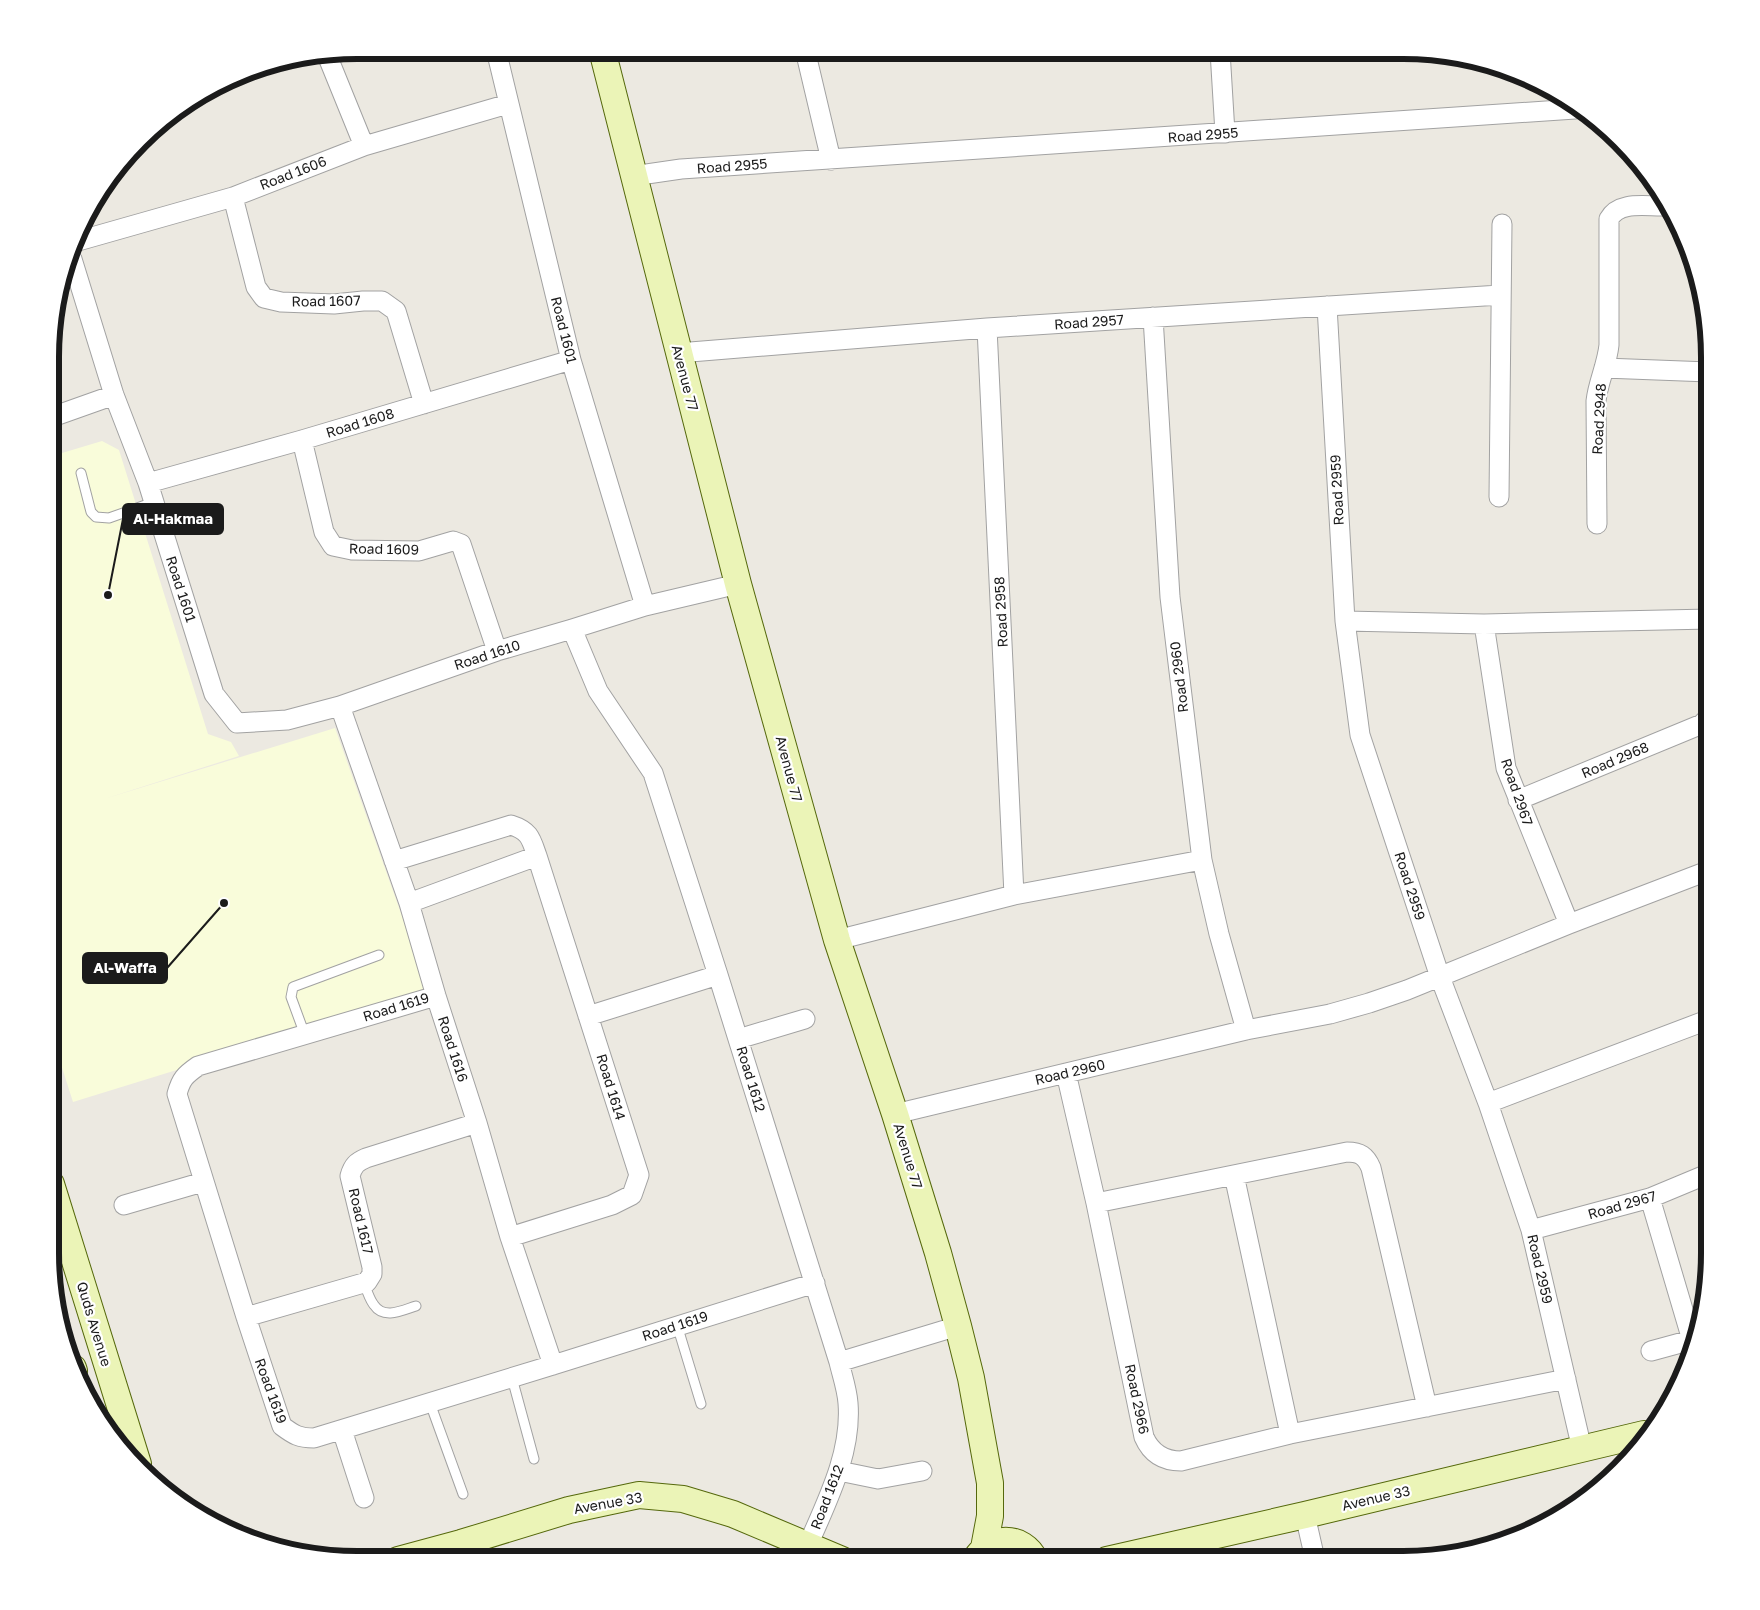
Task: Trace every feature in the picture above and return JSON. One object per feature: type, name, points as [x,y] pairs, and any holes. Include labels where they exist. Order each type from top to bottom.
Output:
[{"type":"street","name":"Road 1601","points":[[498,59],[570,360],[645,606]]},
{"type":"street","name":"Avenue 77","points":[[604,59],[738,584],[836,940],[895,1114],[938,1253],[958,1326],[971,1378],[990,1483],[990,1516],[981,1551]]},
{"type":"street","points":[[807,59],[831,160]]},
{"type":"street","points":[[1221,59],[1225,133]]},
{"type":"street","points":[[329,60],[364,146]]},
{"type":"street","name":"Road 1606","points":[[82,241],[233,197],[364,146],[508,104]]},
{"type":"street","name":"Road 2955","points":[[633,176],[681,169],[1571,110]]},
{"type":"street","name":"Road 1607","points":[[233,197],[256,287],[264,298],[281,302],[334,304],[382,301],[396,311],[424,404]]},
{"type":"street","name":"Road 2948","points":[[1597,524],[1596,401],[1598,384],[1610,345],[1609,219],[1613,212],[1620,208],[1660,206]]},
{"type":"street","points":[[1499,497],[1502,224]]},
{"type":"street","name":"Road 1601","points":[[74,264],[114,395],[148,483],[214,694],[237,723]]},
{"type":"street","name":"Road 2957","points":[[678,352],[987,328],[1500,295]]},
{"type":"street","name":"Road 2959","points":[[1327,306],[1345,621],[1360,735],[1440,977],[1488,1103],[1531,1230],[1582,1449]]},
{"type":"street","name":"Road 2960","points":[[1153,317],[1170,597],[1202,860],[1219,934],[1246,1030]]},
{"type":"street","name":"Road 2958","points":[[987,328],[1014,895]]},
{"type":"street","name":"Road 1608","points":[[148,483],[302,440],[570,360]]},
{"type":"street","points":[[1604,368],[1701,372]]},
{"type":"street","points":[[59,415],[114,395]]},
{"type":"street","name":"Road 1609","points":[[302,440],[324,532],[333,546],[352,550],[419,551],[453,541],[461,544],[497,651]]},
{"type":"street","name":"Road 1610","points":[[237,723],[287,720],[340,706],[497,651],[645,606],[738,584]]},
{"type":"street","points":[[1345,621],[1484,624],[1701,619]]},
{"type":"street","name":"Road 2967","points":[[1484,624],[1506,768],[1569,924]]},
{"type":"street","name":"Road 1612","points":[[572,629],[598,691],[653,773],[839,1362],[848,1403],[847,1424],[839,1471],[808,1545]]},
{"type":"street","name":"Road 1616","points":[[340,706],[409,904],[477,1123],[510,1237],[553,1365]]},
{"type":"street","name":"Road 2968","points":[[1518,800],[1701,724]]},
{"type":"street","name":"Road 1614","points":[[394,861],[511,825],[524,830],[528,834],[537,856],[639,1175],[632,1195],[612,1205],[510,1237]]},
{"type":"street","points":[[409,904],[537,856]]},
{"type":"street","points":[[836,940],[1014,895],[1202,860]]},
{"type":"street","points":[[1440,977],[1569,924],[1701,873]]},
{"type":"street","points":[[588,1016],[718,975]]},
{"type":"street","name":"Road 2960","points":[[895,1114],[1246,1030],[1330,1014],[1369,1003],[1440,977]]},
{"type":"street","name":"Road 1619","points":[[436,996],[198,1066],[181,1081],[177,1094],[203,1182],[282,1426],[291,1434],[301,1438],[314,1438],[342,1430],[814,1283]]},
{"type":"street","points":[[738,1039],[805,1018]]},
{"type":"street","points":[[1488,1103],[1701,1022]]},
{"type":"street","name":"Road 2966","points":[[1066,1073],[1096,1204],[1144,1437],[1152,1450],[1165,1459],[1181,1461],[1290,1434],[1566,1379]]},
{"type":"street","name":"Road 1617","points":[[363,1282],[367,1282],[372,1274],[372,1267],[350,1176],[352,1168],[366,1158],[477,1123]]},
{"type":"street","points":[[1096,1204],[1347,1152],[1355,1152],[1362,1155],[1368,1160],[1371,1168],[1427,1407]]},
{"type":"street","points":[[1234,1175],[1290,1434]]},
{"type":"street","name":"Road 2967","points":[[1531,1230],[1650,1198],[1701,1178]]},
{"type":"street","points":[[124,1205],[203,1182]]},
{"type":"street","points":[[1650,1198],[1691,1330]]},
{"type":"street","name":"Quds Avenue","points":[[59,1210],[134,1451]]},
{"type":"street","points":[[246,1317],[363,1282]]},
{"type":"street","points":[[839,1362],[958,1326]]},
{"type":"street","points":[[1651,1351],[1688,1341]]},
{"type":"street","points":[[342,1430],[364,1498]]},
{"type":"street","name":"Avenue 33","points":[[1147,1551],[1639,1435]]},
{"type":"street","points":[[839,1471],[878,1479],[922,1471]]},
{"type":"street","name":"Avenue 77","points":[[990,1483],[1003,1514],[1030,1551]]},
{"type":"street","name":"Avenue 33","points":[[466,1551],[569,1510],[639,1495],[683,1499],[725,1511],[822,1551]]},
{"type":"street","points":[[1305,1515],[1313,1551]]},
{"type":"street","points":[[984,1551],[997,1541],[1005,1540],[1026,1551]]},
{"type":"lane","points":[[81,473],[91,512],[96,517],[109,518],[154,502]]},
{"type":"lane","points":[[305,1035],[291,997],[293,987],[378,955]]},
{"type":"lane","points":[[363,1282],[374,1305],[380,1310],[389,1314],[416,1306]]},
{"type":"lane","points":[[677,1325],[700,1404]]},
{"type":"lane","points":[[512,1378],[534,1459]]},
{"type":"lane","points":[[430,1403],[463,1494]]},
{"type":"shaded area","points":[[102,441],[119,450],[208,734],[231,742],[239,756],[104,799],[335,728],[429,992],[73,1102],[59,1058],[59,454]]},
{"type":"place","name":"Al-Hakmaa","points":[[108,595]]},
{"type":"place","name":"Al-Waffa","points":[[224,903]]}]
